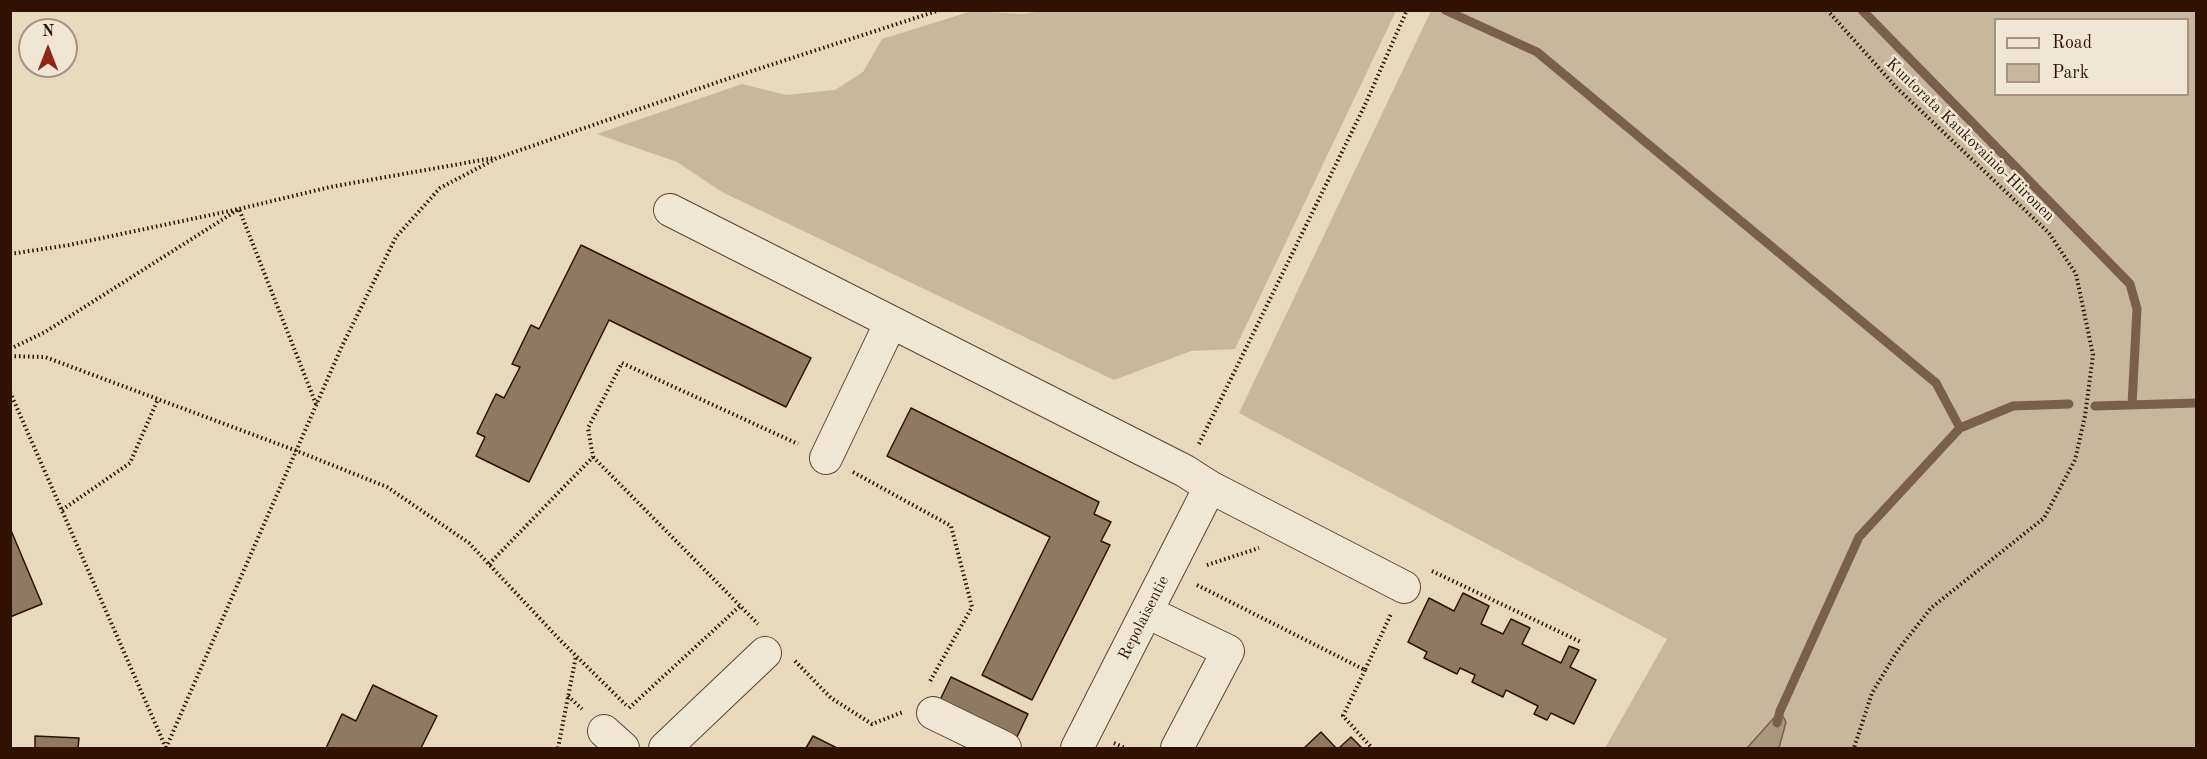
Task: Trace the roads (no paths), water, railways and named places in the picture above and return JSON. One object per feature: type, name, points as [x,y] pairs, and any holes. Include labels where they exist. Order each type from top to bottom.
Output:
[{"type":"street","points":[[670,210],[1185,471],[1210,487],[1404,587]]},
{"type":"street","points":[[826,458],[891,322]]},
{"type":"street","name":"Repolaisentie","points":[[1077,748],[1210,487]]},
{"type":"street","points":[[1147,612],[1228,651],[1177,748]]},
{"type":"street","points":[[666,747],[773,646]]},
{"type":"street","points":[[922,704],[1005,748]]},
{"type":"waterway","points":[[1445,10],[1537,52],[1936,383],[1960,428]]},
{"type":"waterway","points":[[1862,10],[2130,284],[2137,309],[2132,405]]},
{"type":"waterway","points":[[2095,406],[2196,403]]},
{"type":"waterway","points":[[1777,723],[1780,711],[1859,537],[1960,428],[2013,406],[2069,404]]}]
